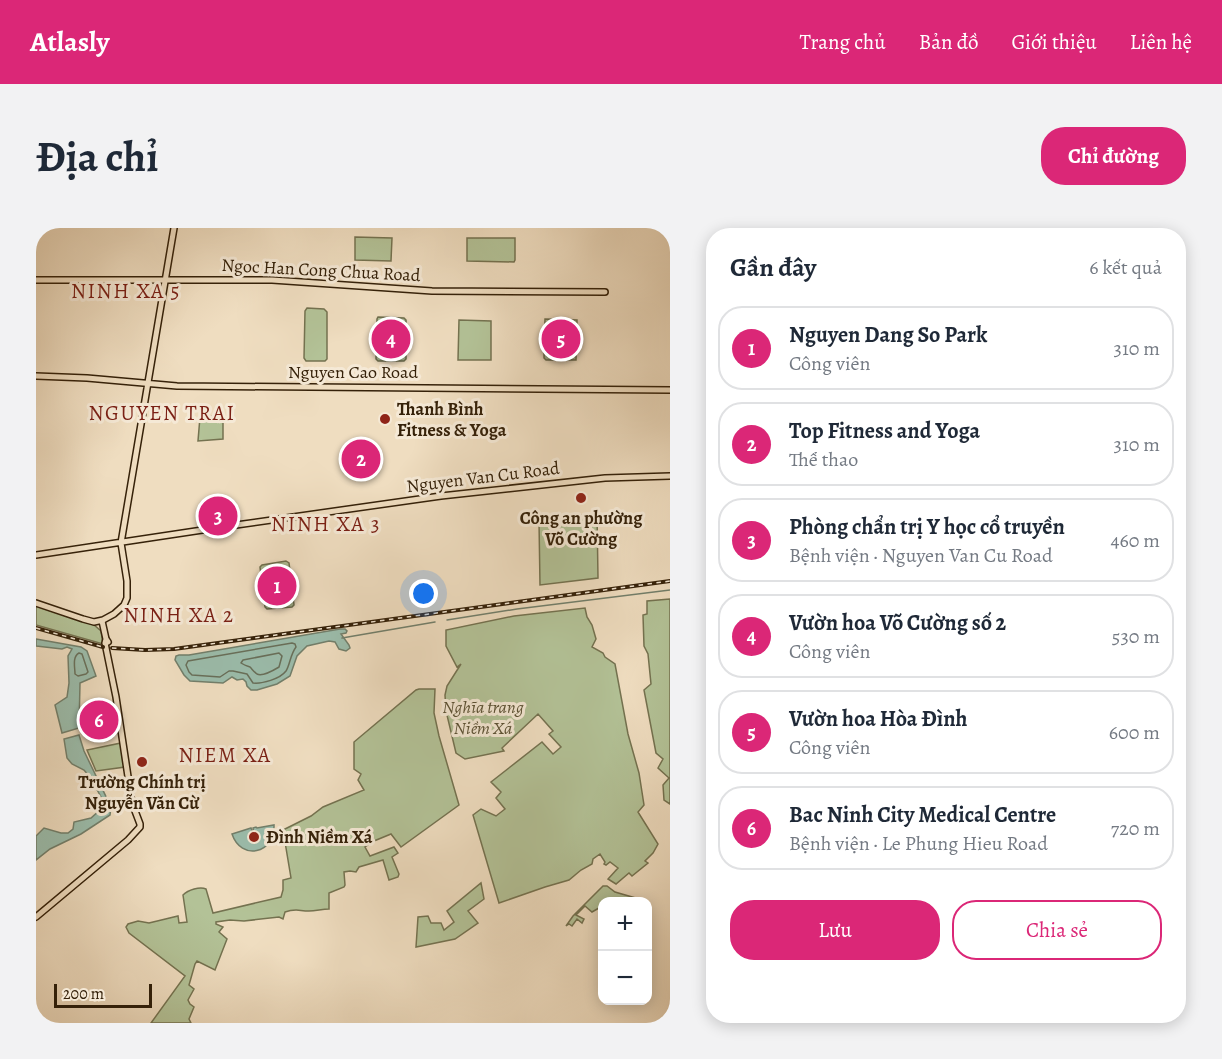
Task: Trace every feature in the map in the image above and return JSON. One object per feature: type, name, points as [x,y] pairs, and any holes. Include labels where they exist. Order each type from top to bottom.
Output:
[{"type":"main road","points":[[36,603],[94,622],[102,621],[116,613],[128,598],[121,543],[174,228]]},
{"type":"main road","name":"Ngoc Han Cong Chua Road","points":[[36,280],[279,280],[432,291],[605,292]]},
{"type":"main road","name":"Nguyen Cao Road","points":[[36,376],[200,386],[670,390]]},
{"type":"main road","name":"Nguyen Van Cu Road","points":[[36,555],[441,496],[605,478],[670,476]]},
{"type":"main road","points":[[36,917],[140,828],[132,803],[108,643],[102,621]]},
{"type":"green space","points":[[355,237],[392,238],[391,261],[355,260]]},
{"type":"green space","points":[[467,238],[515,238],[515,260],[514,262],[467,261]]},
{"type":"green space","points":[[307,308],[324,309],[327,312],[327,359],[325,361],[306,361],[304,358],[305,311]]},
{"type":"green space","points":[[378,317],[406,320],[406,359],[404,361],[378,361],[376,359]]},
{"type":"green space","points":[[545,319],[577,320],[576,360],[546,360],[544,358]]},
{"type":"green space","points":[[459,320],[491,321],[491,360],[458,360]]},
{"type":"green space","points":[[223,416],[223,439],[198,441],[200,417]]},
{"type":"green space","points":[[597,513],[598,578],[540,585],[539,521]]},
{"type":"green space","points":[[286,561],[289,563],[294,605],[267,609],[260,567]]},
{"type":"green space","points":[[670,599],[670,804],[664,800],[663,785],[669,778],[658,768],[663,759],[656,753],[644,690],[651,684],[648,654],[644,646],[643,615],[647,614],[647,601]]},
{"type":"green space","points":[[36,605],[94,625],[101,631],[103,644],[36,625]]},
{"type":"green space","name":"Nghĩa trang Niềm Xá","points":[[585,608],[596,639],[592,647],[615,664],[644,805],[638,812],[658,844],[645,861],[648,863],[632,876],[629,873],[616,884],[608,879],[618,868],[610,862],[604,864],[600,854],[593,859],[592,864],[569,880],[499,903],[473,815],[481,809],[496,816],[505,809],[496,798],[501,792],[491,782],[542,742],[553,754],[561,747],[549,734],[553,731],[538,714],[502,748],[504,751],[465,759],[456,753],[446,711],[445,695],[447,686],[461,664],[457,667],[446,646],[446,630],[514,616]]},
{"type":"green space","points":[[419,689],[435,689],[434,713],[459,805],[401,847],[391,834],[365,847],[370,856],[394,847],[398,853],[392,857],[399,874],[398,877],[389,880],[383,860],[359,867],[356,872],[344,872],[344,887],[329,893],[329,909],[289,911],[285,912],[283,919],[279,917],[216,922],[223,927],[219,932],[227,939],[215,970],[197,961],[195,964],[189,985],[194,989],[188,1000],[194,1007],[189,1019],[191,1023],[151,1023],[185,976],[129,933],[126,927],[128,924],[138,921],[149,923],[178,916],[179,923],[187,922],[183,895],[197,888],[206,889],[213,913],[281,897],[283,880],[291,878],[283,830],[311,816],[323,807],[364,790],[358,780],[361,774],[354,769],[354,742]]},
{"type":"green space","points":[[121,743],[125,767],[96,771],[87,750]]},
{"type":"green space","points":[[481,883],[484,899],[468,911],[478,923],[455,939],[416,947],[418,917],[428,916],[431,923],[441,923],[444,930],[454,922],[447,911]]},
{"type":"green space","points":[[603,886],[632,897],[598,897],[598,909],[592,912],[585,906],[576,915],[584,919],[582,923],[577,919],[572,926],[569,924],[566,926],[573,916]]},
{"type":"water","points":[[274,570],[283,575],[288,584],[289,595],[286,605],[277,600],[275,589],[266,580],[267,573]]},
{"type":"water","points":[[340,629],[347,631],[341,634],[350,648],[346,651],[339,649],[335,642],[329,641],[307,646],[297,656],[290,676],[277,684],[257,690],[251,690],[243,679],[237,680],[232,677],[223,683],[190,681],[175,660],[179,655]]},
{"type":"water","points":[[36,639],[81,647],[87,651],[96,676],[80,683],[79,728],[62,733],[55,705],[67,697],[68,656],[72,649],[36,646]]},
{"type":"water","points":[[79,735],[84,751],[111,807],[110,815],[81,834],[50,849],[36,860],[36,836],[44,828],[68,833],[73,829],[74,822],[91,818],[101,809],[101,797],[90,777],[67,758],[64,739]]},
{"type":"water","points":[[274,825],[273,835],[269,842],[264,848],[257,850],[250,851],[242,848],[236,843],[232,834],[251,828],[252,839],[257,838],[253,828]]},
{"type":"waterway","points":[[447,620],[670,590]]},
{"type":"waterway","points":[[342,638],[435,622]]},
{"type":"railway","points":[[112,648],[174,649],[670,581]]},
{"type":"railway","points":[[36,628],[103,647]]},
{"type":"place","name":"Vườn hoa Võ Cường số 2","points":[[391,339]]},
{"type":"place","name":"Vườn hoa Hòa Đình","points":[[561,339]]},
{"type":"place","name":"Thanh Bình Fitness & Yoga","points":[[385,419]]},
{"type":"place","name":"Top Fitness and Yoga","points":[[361,459]]},
{"type":"place","name":"Công an phường Võ Cường","points":[[581,498]]},
{"type":"place","name":"Phòng chẩn trị Y học cổ truyền","points":[[218,516]]},
{"type":"place","name":"Nguyen Dang So Park","points":[[277,586]]},
{"type":"place","name":"Bac Ninh City Medical Centre","points":[[99,720]]},
{"type":"place","name":"Trường Chính trị Nguyễn Văn Cừ","points":[[142,762]]},
{"type":"place","name":"Đình Niềm Xá","points":[[254,837]]},
{"type":"district","name":"NINH XA 5","points":[[126,291]]},
{"type":"district","name":"NGUYEN TRAI","points":[[162,413]]},
{"type":"district","name":"NINH XA 3","points":[[326,524]]},
{"type":"district","name":"NINH XA 2","points":[[179,615]]},
{"type":"district","name":"NIEM XA","points":[[225,755]]}]
